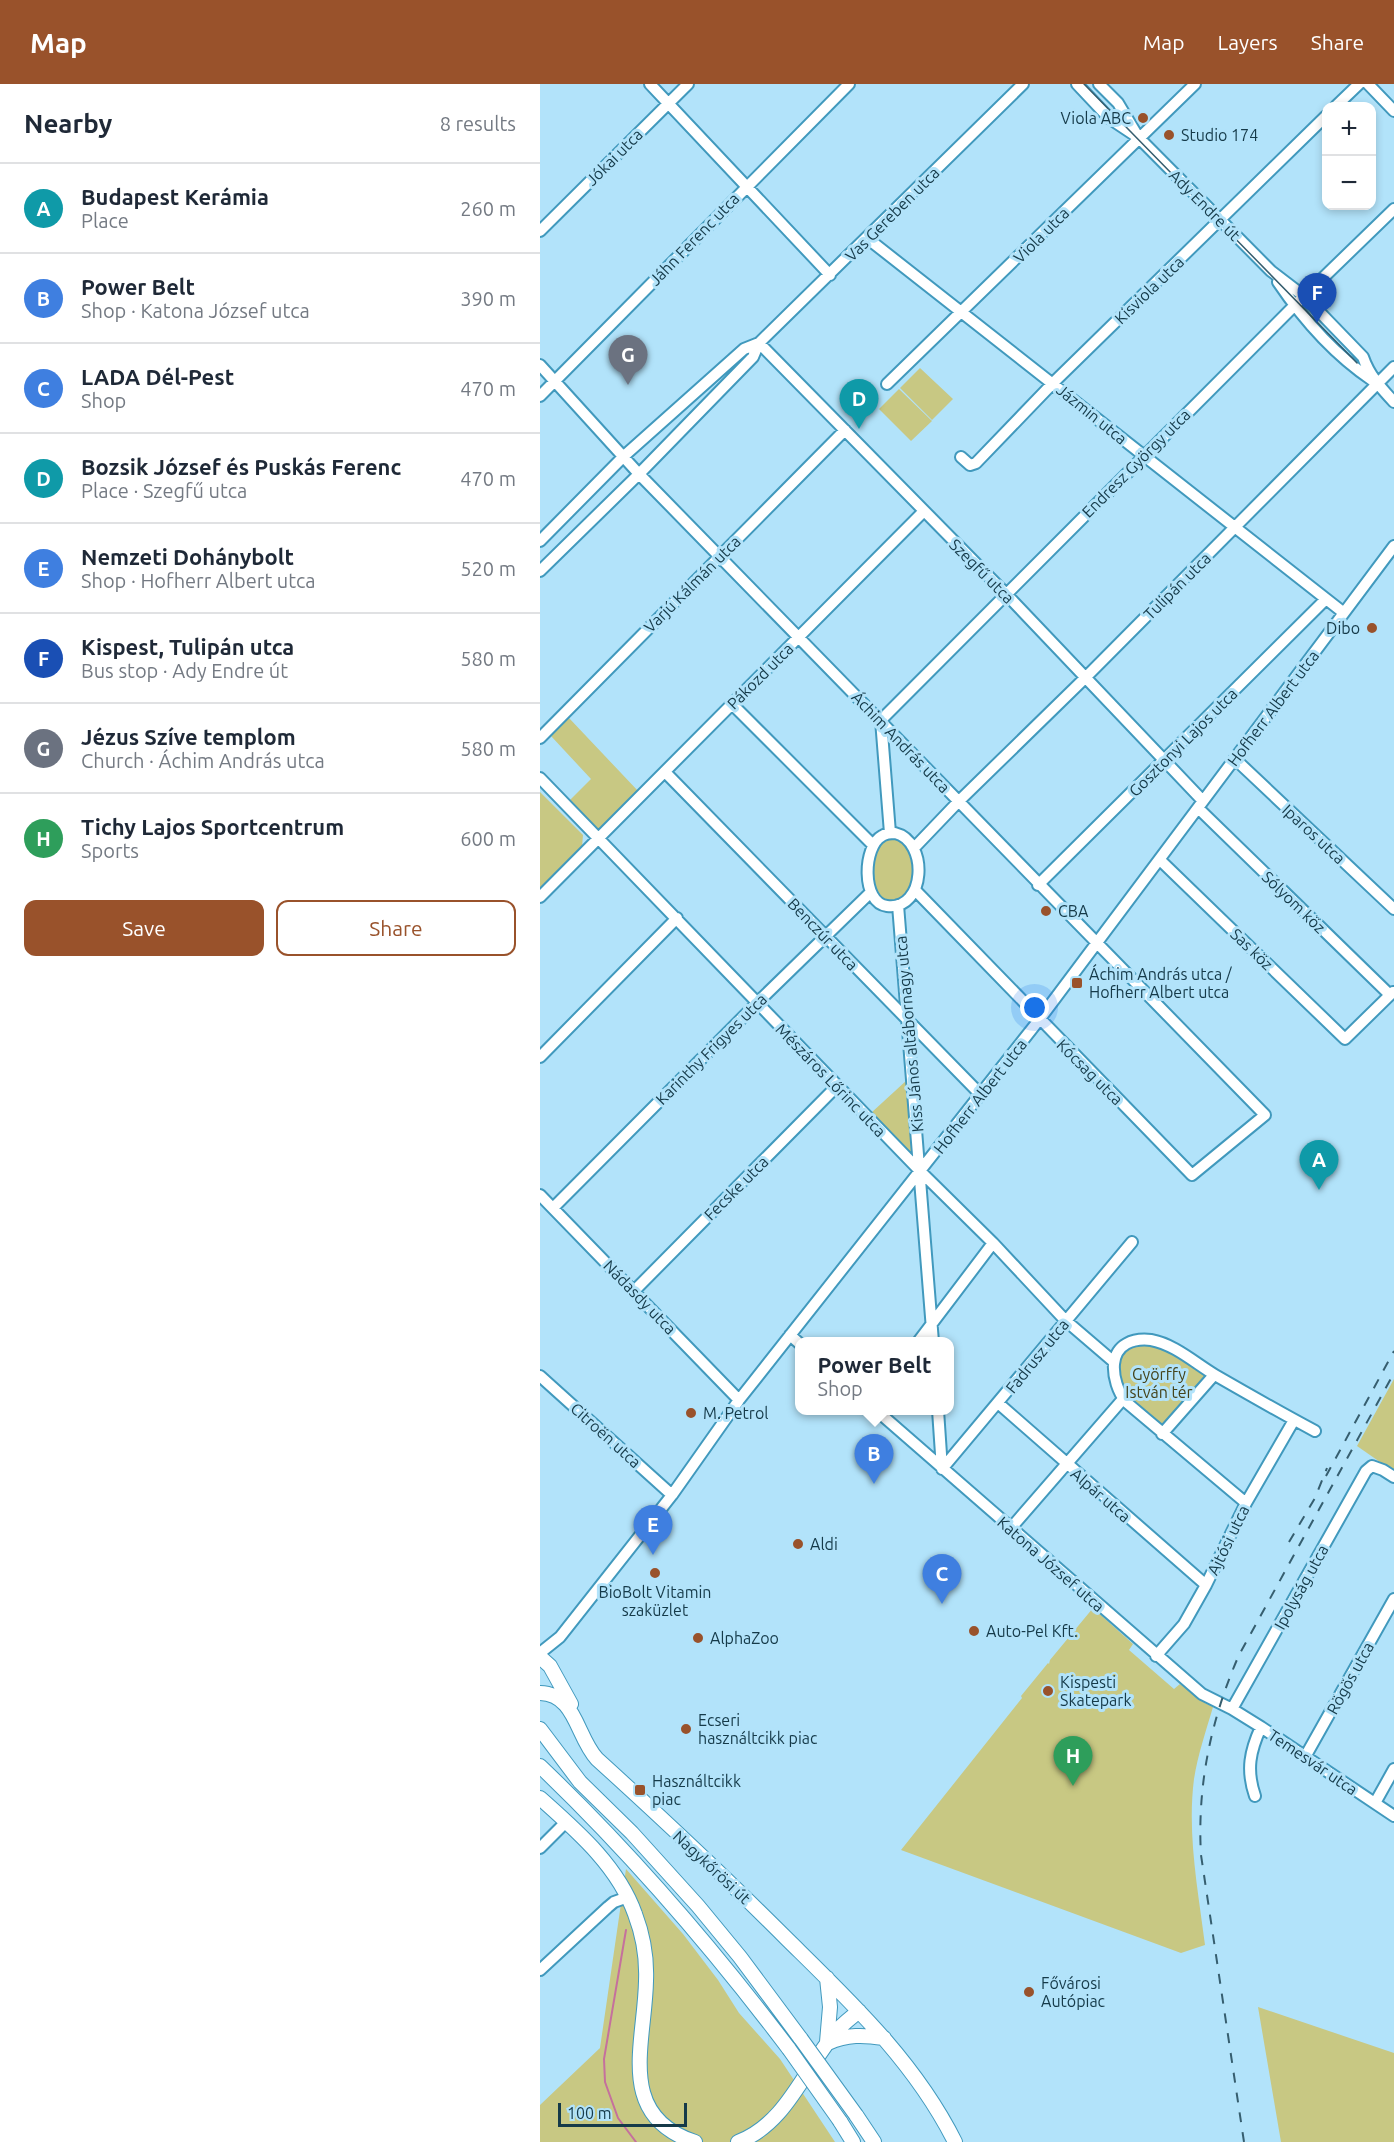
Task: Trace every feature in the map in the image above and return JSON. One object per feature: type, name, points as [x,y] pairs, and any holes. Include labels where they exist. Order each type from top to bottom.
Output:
[{"type":"main road","name":"Nagykőrösi út","points":[[540,1692],[550,1683],[545,1662]]},
{"type":"main road","name":"Nagykőrösi út","points":[[545,1662],[568,1696],[574,1718],[586,1746],[597,1759],[753,1906],[859,2011],[920,2083],[955,2142]]},
{"type":"main road","name":"Nagykőrösi út","points":[[540,1692],[561,1698],[574,1718]]},
{"type":"main road","points":[[540,1729],[580,1782]]},
{"type":"main road","points":[[540,1743],[632,1833],[698,1906],[740,1957],[874,2142]]},
{"type":"main road","points":[[540,1766],[594,1819],[717,1955],[789,2049],[853,2142]]},
{"type":"main road","points":[[540,1798],[591,1846],[628,1897],[638,1922],[646,1960],[639,2061],[641,2086],[657,2119],[677,2135],[695,2142]]},
{"type":"main road","points":[[827,1978],[830,2007],[827,2044]]},
{"type":"main road","points":[[747,2140],[776,2116],[842,2025],[859,2011]]},
{"type":"main road","points":[[827,2044],[853,2035],[884,2038]]},
{"type":"street","points":[[650,84],[830,275]]},
{"type":"street","name":"Jókai utca","points":[[540,231],[688,84]]},
{"type":"street","name":"Jáhn Ferenc utca","points":[[540,396],[849,84]]},
{"type":"street","name":"Vas Gereben utca","points":[[540,540],[624,456],[744,349],[759,343],[1023,84]]},
{"type":"street","name":"Ady Endre út","points":[[1077,84],[1109,118],[1139,138],[1271,271],[1305,297],[1363,357],[1377,384]]},
{"type":"street","name":"Ady Endre út","points":[[1099,84],[1118,103],[1139,138]]},
{"type":"street","name":"Viola utca","points":[[887,384],[1195,84]]},
{"type":"street","points":[[1340,102],[1359,84]]},
{"type":"street","points":[[1368,84],[1394,111]]},
{"type":"street","name":"Kisviola utca","points":[[961,457],[973,465],[1053,383],[1322,120]]},
{"type":"street","name":"Endresz György utca","points":[[881,720],[1294,306],[1394,209]]},
{"type":"street","name":"Jázmin utca","points":[[867,238],[1344,613]]},
{"type":"street","name":"Ady Endre út","points":[[1271,271],[1294,306],[1354,367],[1377,384],[1394,402]]},
{"type":"street","name":"Vas Gereben utca","points":[[540,571],[753,357],[759,343]]},
{"type":"street","name":"Szegfű utca","points":[[759,343],[1006,594],[1164,760],[1201,805]]},
{"type":"street","name":"Áchim András utca","points":[[540,365],[639,474],[1265,1115],[1192,1175]]},
{"type":"street","name":"Tulipán utca","points":[[958,802],[1394,368]]},
{"type":"street","name":"Varjú Kálmán utca","points":[[540,738],[845,430]]},
{"type":"street","name":"Pákozd utca","points":[[540,897],[923,512]]},
{"type":"street","name":"Hofherr Albert utca","points":[[545,1662],[558,1639],[672,1496],[739,1400],[921,1172],[1097,944],[1394,546]]},
{"type":"street","name":"Gosztonyi Lajos utca","points":[[1038,885],[1326,599]]},
{"type":"street","points":[[732,704],[873,845]]},
{"type":"street","points":[[881,720],[890,833]]},
{"type":"street","name":"Iparos utca","points":[[1235,759],[1394,909]]},
{"type":"street","name":"Benczúr utca","points":[[665,772],[981,1095]]},
{"type":"street","name":"Mészáros Lőrinc utca","points":[[540,778],[837,1086],[993,1243],[1065,1320],[1114,1362]]},
{"type":"street","points":[[914,848],[958,802]]},
{"type":"street","name":"Sólyom köz","points":[[1201,805],[1391,994]]},
{"type":"street","points":[[890,833],[906,837],[914,848],[918,870],[915,890],[910,899],[898,905],[885,906],[880,904],[871,892],[869,865],[873,845],[881,836],[890,833]]},
{"type":"street","name":"Sas köz","points":[[1160,860],[1345,1039],[1391,994]]},
{"type":"street","name":"Kócsag utca","points":[[915,890],[1192,1175]]},
{"type":"street","name":"Karinthy Frigyes utca","points":[[553,1208],[871,892]]},
{"type":"street","name":"Kiss János altábornagy utca","points":[[898,905],[933,1337]]},
{"type":"street","points":[[540,1057],[677,918]]},
{"type":"street","name":"Fecske utca","points":[[634,1291],[837,1086]]},
{"type":"street","name":"Nádasdy utca","points":[[540,1195],[739,1400]]},
{"type":"street","name":"Fadrusz utca","points":[[942,1469],[1132,1242]]},
{"type":"street","points":[[921,1337],[993,1243]]},
{"type":"street","points":[[790,1335],[795,1339]]},
{"type":"street","points":[[1246,1503],[1123,1399],[1116,1382],[1114,1362],[1118,1351],[1124,1344],[1137,1340],[1151,1340],[1170,1347],[1214,1375],[1315,1431]]},
{"type":"street","points":[[1162,1434],[1214,1375]]},
{"type":"street","name":"Citroën utca","points":[[540,1376],[672,1496]]},
{"type":"street","points":[[1011,1528],[1123,1399]]},
{"type":"street","name":"Alpár utca","points":[[998,1403],[1066,1465],[1206,1585]]},
{"type":"street","name":"Katona József utca","points":[[882,1415],[1156,1656],[1202,1694],[1232,1709]]},
{"type":"street","points":[[938,1415],[942,1469]]},
{"type":"street","name":"Ajtósi utca","points":[[1156,1656],[1184,1624],[1246,1503],[1294,1420]]},
{"type":"street","name":"Ipolyság utca","points":[[1232,1709],[1362,1477],[1372,1466],[1394,1477]]},
{"type":"street","name":"Rögös utca","points":[[1305,1757],[1394,1599]]},
{"type":"street","name":"Hofherr Albert utca","points":[[545,1662],[558,1639]]},
{"type":"street","name":"Temesvár utca","points":[[1232,1709],[1394,1816]]},
{"type":"street","points":[[1255,1796],[1250,1779],[1251,1748],[1261,1727]]},
{"type":"street","points":[[1375,1803],[1394,1769]]},
{"type":"street","points":[[540,1848],[566,1822]]},
{"type":"street","points":[[540,1970],[614,1902],[628,1897]]},
{"type":"green space","points":[[920,368],[953,399],[932,420],[900,388]]},
{"type":"green space","points":[[899,389],[932,421],[911,441],[879,409]]},
{"type":"green space","points":[[569,718],[639,792],[598,832],[569,801],[591,779],[551,736]]},
{"type":"green space","points":[[540,792],[583,835],[582,847],[540,888]]},
{"type":"green space","points":[[890,838],[903,841],[909,853],[913,875],[911,888],[903,898],[898,900],[882,898],[874,891],[871,880],[875,850],[879,844]]},
{"type":"green space","points":[[907,1080],[914,1148],[910,1152],[871,1113]]},
{"type":"green space","name":"Györffy István tér","points":[[1151,1340],[1214,1375],[1162,1434],[1121,1394],[1118,1351]]},
{"type":"green space","points":[[1394,1379],[1394,1478],[1381,1470],[1380,1462],[1357,1446]]},
{"type":"green space","points":[[1093,1608],[1133,1644],[1129,1650],[1174,1689],[1180,1684],[1213,1707],[1198,1761],[1192,1800],[1194,1862],[1205,1945],[1181,1953],[901,1850]]},
{"type":"green space","points":[[626,1869],[683,1934],[718,1980],[739,2013],[780,2059],[835,2142],[540,2142],[540,2105],[600,2048]]},
{"type":"green space","points":[[1258,2007],[1394,2053],[1394,2142],[1281,2142]]},
{"type":"waterway","points":[[626,1930],[604,2059],[605,2082],[618,2118],[636,2142]]},
{"type":"tram line","points":[[1084,84],[1357,363]]},
{"type":"railway","points":[[1326,1476],[1394,1351]]},
{"type":"railway","points":[[1244,2142],[1201,1855],[1201,1803],[1208,1753],[1221,1703],[1239,1655],[1394,1373]]},
{"type":"railway","points":[[1289,1542],[1315,1498],[1327,1468]]},
{"type":"place","name":"Viola ABC","points":[[1143,118]]},
{"type":"place","name":"Studio 174","points":[[1169,135]]},
{"type":"place","name":"Kispest, Tulipán utca","points":[[1317,323]]},
{"type":"place","name":"Jézus Szíve templom","points":[[628,385]]},
{"type":"place","name":"Bozsik József és Puskás Ferenc","points":[[859,429]]},
{"type":"place","name":"Dibo","points":[[1372,628]]},
{"type":"place","name":"CBA","points":[[1046,911]]},
{"type":"place","name":"Áchim András utca / Hofherr Albert utca","points":[[1077,983]]},
{"type":"place","name":"Budapest Kerámia","points":[[1319,1190]]},
{"type":"place","name":"M. Petrol","points":[[691,1413]]},
{"type":"place","name":"Power Belt","points":[[874,1484]]},
{"type":"place","name":"Aldi","points":[[798,1544]]},
{"type":"place","name":"Nemzeti Dohánybolt","points":[[653,1555]]},
{"type":"place","name":"BioBolt Vitamin szaküzlet","points":[[655,1573]]},
{"type":"place","name":"LADA Dél-Pest","points":[[942,1604]]},
{"type":"place","name":"Auto-Pel Kft.","points":[[974,1631]]},
{"type":"place","name":"AlphaZoo","points":[[698,1638]]},
{"type":"place","name":"Kispesti Skatepark","points":[[1048,1691]]},
{"type":"place","name":"Ecseri használtcikk piac","points":[[686,1729]]},
{"type":"place","name":"Tichy Lajos Sportcentrum","points":[[1073,1786]]},
{"type":"place","name":"Használtcikk piac","points":[[640,1790]]},
{"type":"place","name":"Fővárosi Autópiac","points":[[1029,1992]]}]
